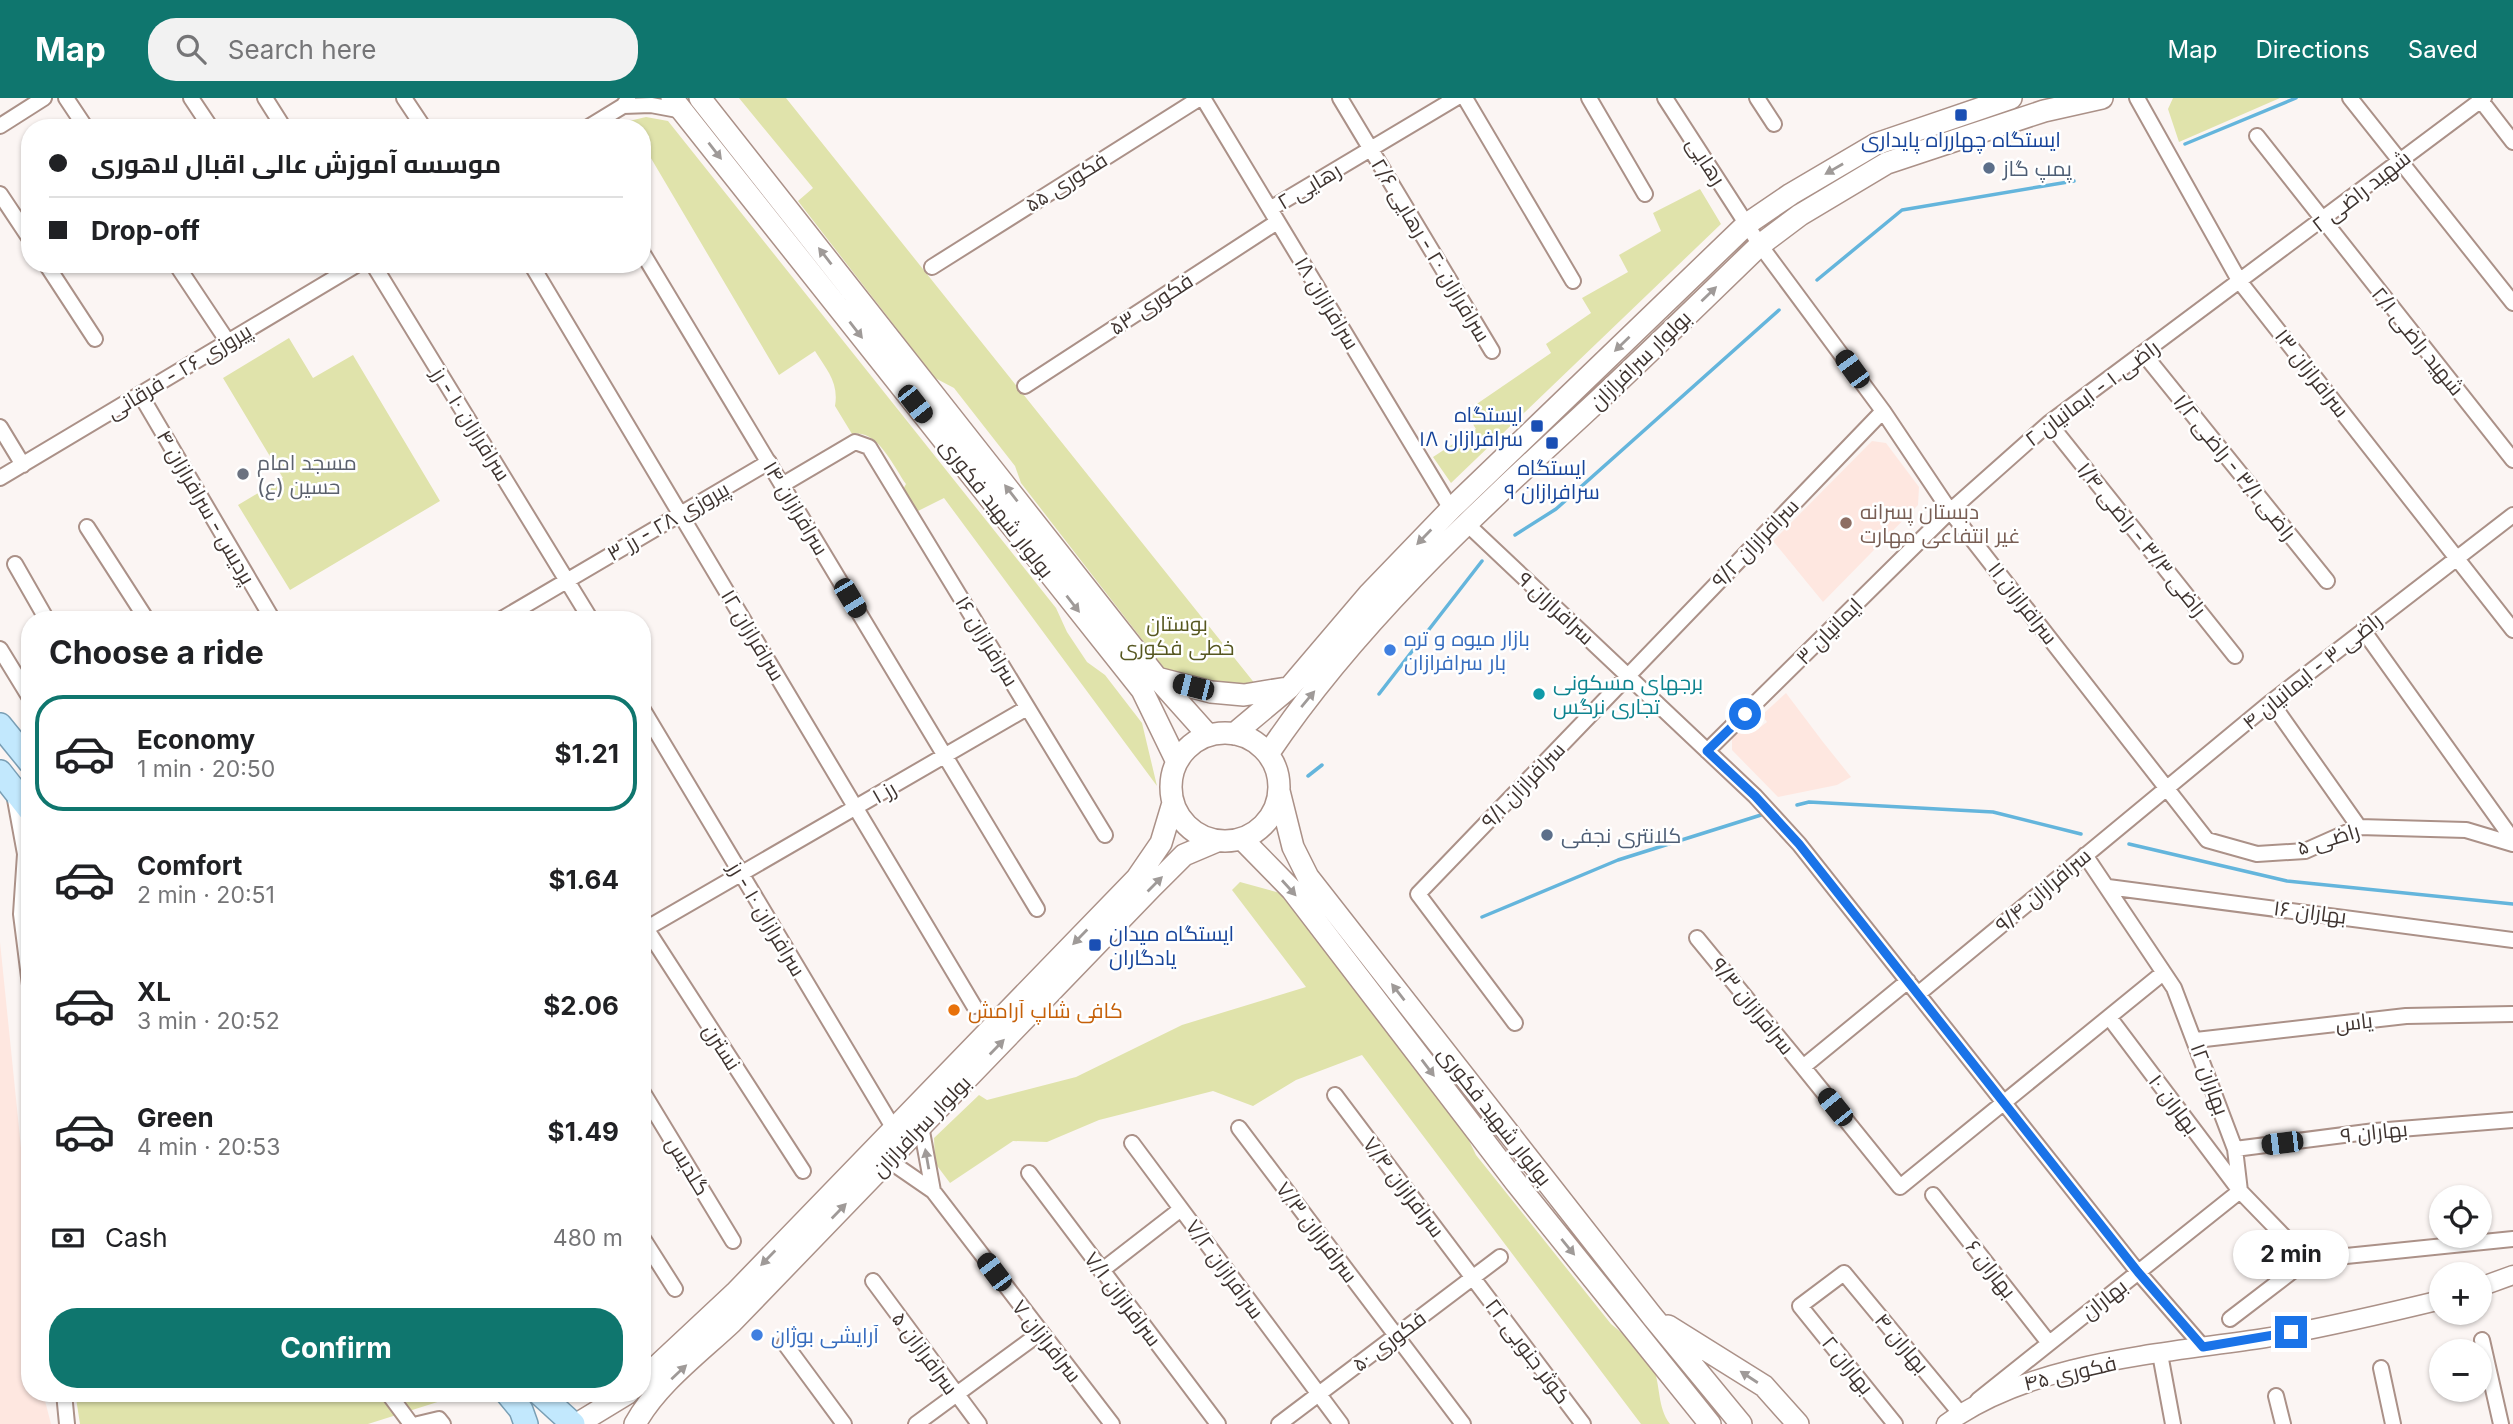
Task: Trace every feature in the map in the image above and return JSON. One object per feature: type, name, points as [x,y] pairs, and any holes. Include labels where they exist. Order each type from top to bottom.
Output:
[{"type":"main road","name":"بولوار شهید فکوری","points":[[700,98],[1157,678],[1208,736]]},
{"type":"main road","name":"بولوار سرافرازان","points":[[1268,754],[1294,714],[1458,516],[1747,224],[1791,194],[1876,145],[2011,98]]},
{"type":"main road","name":"بولوار سرافرازان","points":[[1234,734],[1289,688],[1368,594],[1760,245],[1800,215],[1887,163],[2044,111],[2102,98]]},
{"type":"main road","name":"بولوار شهید فکوری","points":[[677,105],[1142,690],[1177,762]]},
{"type":"main road","points":[[1157,678],[1211,691],[1244,695],[1289,688]]},
{"type":"main road","points":[[0,725],[21,751]]},
{"type":"main road","points":[[1234,734],[1249,739],[1268,754],[1276,769],[1279,791],[1273,811],[1261,828],[1242,839],[1217,841],[1199,835],[1183,821],[1173,803],[1171,782],[1177,762],[1190,746],[1208,736],[1234,734]]},
{"type":"main road","points":[[7,780],[21,798]]},
{"type":"main road","name":"بولوار شهید فکوری","points":[[1279,791],[1293,847],[1308,877],[1652,1316],[1741,1424]]},
{"type":"main road","name":"بولوار سرافرازان","points":[[651,1371],[734,1293],[1138,878],[1161,843],[1173,803]]},
{"type":"main road","name":"بولوار شهید فکوری","points":[[1242,839],[1292,890],[1517,1184],[1710,1424]]},
{"type":"main road","name":"بولوار سرافرازان","points":[[651,1400],[732,1322],[1184,855],[1217,841]]},
{"type":"main road","points":[[1652,1316],[1764,1386],[1798,1424]]},
{"type":"main road","points":[[514,1402],[521,1410],[526,1424]]},
{"type":"main road","points":[[549,1402],[575,1424],[613,1402]]},
{"type":"main road","name":"بولوار سرافرازان","points":[[635,1424],[649,1402]]},
{"type":"street","points":[[0,126],[44,98]]},
{"type":"street","points":[[66,98],[80,119]]},
{"type":"street","points":[[191,98],[205,119]]},
{"type":"street","points":[[265,98],[278,119]]},
{"type":"street","points":[[404,98],[418,119]]},
{"type":"street","name":"سرافرازان ۱۸","points":[[1201,98],[1458,516]]},
{"type":"street","name":"فکوری ۵۵","points":[[932,267],[1201,98]]},
{"type":"street","name":"سرافرازان ۲۰ - رهایی ۲/۶","points":[[1340,98],[1492,351]]},
{"type":"street","name":"رهایی ۲","points":[[1274,215],[1371,149],[1456,98]]},
{"type":"street","points":[[1465,98],[1573,281]]},
{"type":"street","points":[[1589,98],[1645,194]]},
{"type":"street","name":"رهایی","points":[[1665,98],[1760,245]]},
{"type":"street","points":[[1757,98],[1774,124]]},
{"type":"street","name":"سرافرازان ۱۳","points":[[2137,98],[2240,282],[2513,630]]},
{"type":"street","points":[[2350,98],[2398,162],[2513,303]]},
{"type":"street","points":[[2481,99],[2513,142]]},
{"type":"street","name":"شهید راضی ۲","points":[[2240,282],[2481,99]]},
{"type":"street","points":[[600,119],[625,102],[677,105]]},
{"type":"street","name":"شهید راضی ۲/۱","points":[[2258,136],[2322,221],[2513,460]]},
{"type":"street","points":[[0,194],[21,226]]},
{"type":"street","name":"فکوری ۵۳","points":[[1026,386],[1274,215]]},
{"type":"street","name":"سرافرازان ۱۱","points":[[1760,245],[1883,411],[1950,511],[2169,788]]},
{"type":"street","name":"سرافرازان ۱۴","points":[[651,267],[1037,909]]},
{"type":"street","points":[[52,273],[94,339]]},
{"type":"street","points":[[182,273],[228,342]]},
{"type":"street","name":"پیروزی ۲۶ - فرقانی","points":[[0,478],[343,273]]},
{"type":"street","name":"سرافرازان ۱۰ - رز","points":[[379,273],[585,611]]},
{"type":"street","name":"سرافرازان ۱۲","points":[[536,273],[974,1006]]},
{"type":"street","name":"راضی ۱ - ایمانیان ۲","points":[[1950,511],[2049,423],[2240,282]]},
{"type":"street","name":"راضی ۳/۱ - راضی ۱/۲","points":[[2143,353],[2327,581]]},
{"type":"street","name":"پردیس - سرافرازان ۴","points":[[140,394],[267,611]]},
{"type":"street","name":"سرافرازان ۹/۲","points":[[1627,675],[1883,411]]},
{"type":"street","name":"راضی ۳/۳ - راضی ۱/۴","points":[[2049,423],[2235,656]]},
{"type":"street","points":[[0,427],[23,465]]},
{"type":"street","name":"سرافرازان ۱۶","points":[[782,485],[855,442],[869,447],[1105,835]]},
{"type":"street","name":"پیروزی ۲۸ - رز ۳","points":[[515,611],[769,462]]},
{"type":"street","name":"ایمانیان ۳","points":[[1707,751],[1950,511]]},
{"type":"street","name":"راضی ۳ - ایمانیان ۴","points":[[2169,788],[2271,702],[2513,515]]},
{"type":"street","name":"سرافرازان ۹","points":[[1458,516],[1755,796],[1799,844],[2138,1272],[2203,1347]]},
{"type":"street","points":[[87,527],[141,611]]},
{"type":"street","points":[[15,564],[42,611]]},
{"type":"street","points":[[2363,630],[2513,842]]},
{"type":"street","points":[[0,649],[21,683]]},
{"type":"street","name":"سرافرازان ۹/۱","points":[[1515,1023],[1418,894],[1627,675]]},
{"type":"street","points":[[2271,702],[2359,827]]},
{"type":"street","name":"رز ۱","points":[[651,923],[741,875],[1027,708]]},
{"type":"street","name":"سرافرازان ۱۰ - رز","points":[[651,723],[894,1129]]},
{"type":"street","points":[[7,780],[21,838]]},
{"type":"street","name":"راضی ۵","points":[[2169,788],[2207,840],[2257,854],[2305,851],[2359,827],[2466,830],[2513,842]]},
{"type":"street","name":"سرافرازان ۹/۴","points":[[1918,994],[2169,788]]},
{"type":"street","name":"بهاران ۱۲","points":[[2085,855],[2174,988],[2196,1040],[2235,1149],[2240,1191]]},
{"type":"street","name":"بهاران ۱۶","points":[[2108,887],[2513,940]]},
{"type":"street","name":"نسترن","points":[[651,938],[803,1171]]},
{"type":"street","name":"سرافرازان ۹/۳","points":[[1697,938],[1803,1067],[1908,981]]},
{"type":"street","points":[[1803,1067],[1900,1187],[2163,973]]},
{"type":"street","name":"یاس","points":[[2196,1040],[2406,1016],[2513,1014]]},
{"type":"street","name":"بهاران ۱۰","points":[[2109,1017],[2240,1191],[2307,1260]]},
{"type":"street","name":"سرافرازان ۷/۴","points":[[1335,1095],[1472,1278]]},
{"type":"street","name":"گلدیس","points":[[651,1106],[733,1241]]},
{"type":"street","name":"بهاران ۹","points":[[2235,1149],[2375,1131],[2513,1120]]},
{"type":"street","points":[[921,1126],[933,1191]]},
{"type":"street","name":"سرافرازان ۷/۳","points":[[1239,1128],[1463,1424]]},
{"type":"street","name":"سرافرازان ۷/۲","points":[[1132,1143],[1341,1424]]},
{"type":"street","points":[[888,1160],[933,1191]]},
{"type":"street","name":"سرافرازان ۷/۱","points":[[1029,1173],[1218,1424]]},
{"type":"street","name":"سرافرازان ۷","points":[[933,1191],[1112,1424]]},
{"type":"street","name":"بهاران","points":[[1958,1415],[2240,1191]]},
{"type":"street","name":"بهاران ۶","points":[[1933,1195],[2049,1343]]},
{"type":"street","points":[[1101,1271],[1181,1209]]},
{"type":"street","points":[[2230,1319],[2307,1260],[2513,1239]]},
{"type":"street","points":[[651,1251],[675,1289]]},
{"type":"street","name":"فکوری ۵۰","points":[[1279,1424],[1500,1257]]},
{"type":"street","name":"بهاران ۲","points":[[1844,1273],[1800,1306],[1895,1424]]},
{"type":"street","name":"بهاران ۴","points":[[1844,1273],[1958,1415]]},
{"type":"street","points":[[2492,1283],[2513,1275]]},
{"type":"street","name":"کوثر جنوبی ۲۲","points":[[1472,1278],[1583,1424]]},
{"type":"street","name":"سرافرازان ۵","points":[[873,1281],[979,1424]]},
{"type":"street","name":"فکوری ۴۵","points":[[1958,1415],[2019,1384],[2160,1354],[2281,1335],[2429,1303]]},
{"type":"street","points":[[915,1424],[1040,1333]]},
{"type":"street","points":[[785,1344],[844,1424]]},
{"type":"street","points":[[2160,1354],[2173,1424]]},
{"type":"street","points":[[2381,1368],[2393,1424]]},
{"type":"street","points":[[2492,1384],[2501,1424]]},
{"type":"street","points":[[2276,1396],[2283,1424]]},
{"type":"street","points":[[65,1402],[67,1424]]},
{"type":"street","points":[[395,1402],[411,1424]]},
{"type":"street","points":[[418,1424],[439,1419],[443,1424]]},
{"type":"shaded area","name":"دبستان پسرانه غیر انتفاعی مهارت","points":[[1872,441],[1886,443],[1919,487],[1918,505],[1823,602],[1773,541]]},
{"type":"shaded area","points":[[1786,693],[1851,777],[1837,785],[1778,797],[1732,750],[1732,738],[1752,719],[1759,728],[1767,722],[1762,715]]},
{"type":"shaded area","points":[[0,942],[21,1148],[21,1402],[45,1402],[51,1424],[0,1424]]},
{"type":"green space","name":"بوستان خطی فکوری","points":[[739,98],[786,98],[1256,685],[1213,683],[1168,673],[1021,483],[1015,466],[954,388],[935,378],[798,201],[813,188]]},
{"type":"green space","points":[[2173,98],[2280,98],[2179,142],[2168,109]]},
{"type":"green space","points":[[646,117],[668,121],[1056,608],[1067,632],[1087,662],[1105,675],[1142,723],[1157,786],[944,498],[916,512],[902,491],[906,484],[884,450],[869,437],[852,434],[835,406],[834,384],[815,351],[779,375],[651,158],[651,119],[638,119]]},
{"type":"green space","points":[[1700,189],[1721,224],[1451,483],[1433,457],[1476,429],[1465,412],[1551,353],[1546,344],[1591,313],[1582,298],[1628,272],[1619,255],[1661,231],[1653,213]]},
{"type":"green space","points":[[289,338],[313,378],[353,355],[440,501],[290,590],[238,505],[283,478],[223,378]]},
{"type":"green space","points":[[1240,882],[1280,893],[1461,1124],[1476,1155],[1611,1324],[1645,1355],[1653,1367],[1663,1411],[1670,1424],[1641,1424],[1362,1055],[1296,1080],[1253,1106],[1213,1091],[1099,1120],[1047,1142],[1013,1141],[950,1183],[935,1163],[934,1138],[979,1095],[987,1100],[1076,1077],[1182,1025],[1306,987],[1232,890]]},
{"type":"green space","points":[[77,1402],[438,1402],[368,1424],[80,1424]]},
{"type":"waterway","points":[[2185,144],[2296,98]]},
{"type":"waterway","points":[[1817,280],[1902,210],[2074,181]]},
{"type":"waterway","points":[[1515,535],[1556,509],[1779,310]]},
{"type":"waterway","points":[[1379,694],[1482,561]]},
{"type":"waterway","points":[[1308,776],[1322,765]]},
{"type":"waterway","points":[[1797,805],[1809,802],[1993,812],[2081,834]]},
{"type":"waterway","points":[[1482,917],[1618,860],[1761,815]]},
{"type":"waterway","points":[[2129,844],[2287,881],[2513,904]]},
{"type":"place","name":"ایستگاه چهارراه پایداری","points":[[1961,115]]},
{"type":"place","name":"پمپ گاز","points":[[1989,168]]},
{"type":"place","name":"ایستگاه سرافرازان ۱۸","points":[[1537,426]]},
{"type":"place","name":"ایستگاه سرافرازان ۹","points":[[1552,443]]},
{"type":"place","name":"مسجد امام حسین (ع)","points":[[243,474]]},
{"type":"place","name":"دبستان پسرانه غیر انتفاعی مهارت","points":[[1846,523]]},
{"type":"place","name":"بازار میوه و تره بار سرافرازان","points":[[1390,650]]},
{"type":"place","name":"برجهای مسکونی تجاری نرگس","points":[[1539,694]]},
{"type":"place","name":"کلانتری نجفی","points":[[1547,835]]},
{"type":"place","name":"ایستگاه میدان یادگاران","points":[[1095,945]]},
{"type":"place","name":"کافی شاپ آرامش","points":[[954,1010]]},
{"type":"place","name":"آرایشی بوژان","points":[[757,1335]]},
{"type":"route","points":[[1745,714],[1707,751],[1755,796],[1799,844],[2138,1272],[2203,1347],[2291,1332]]}]
